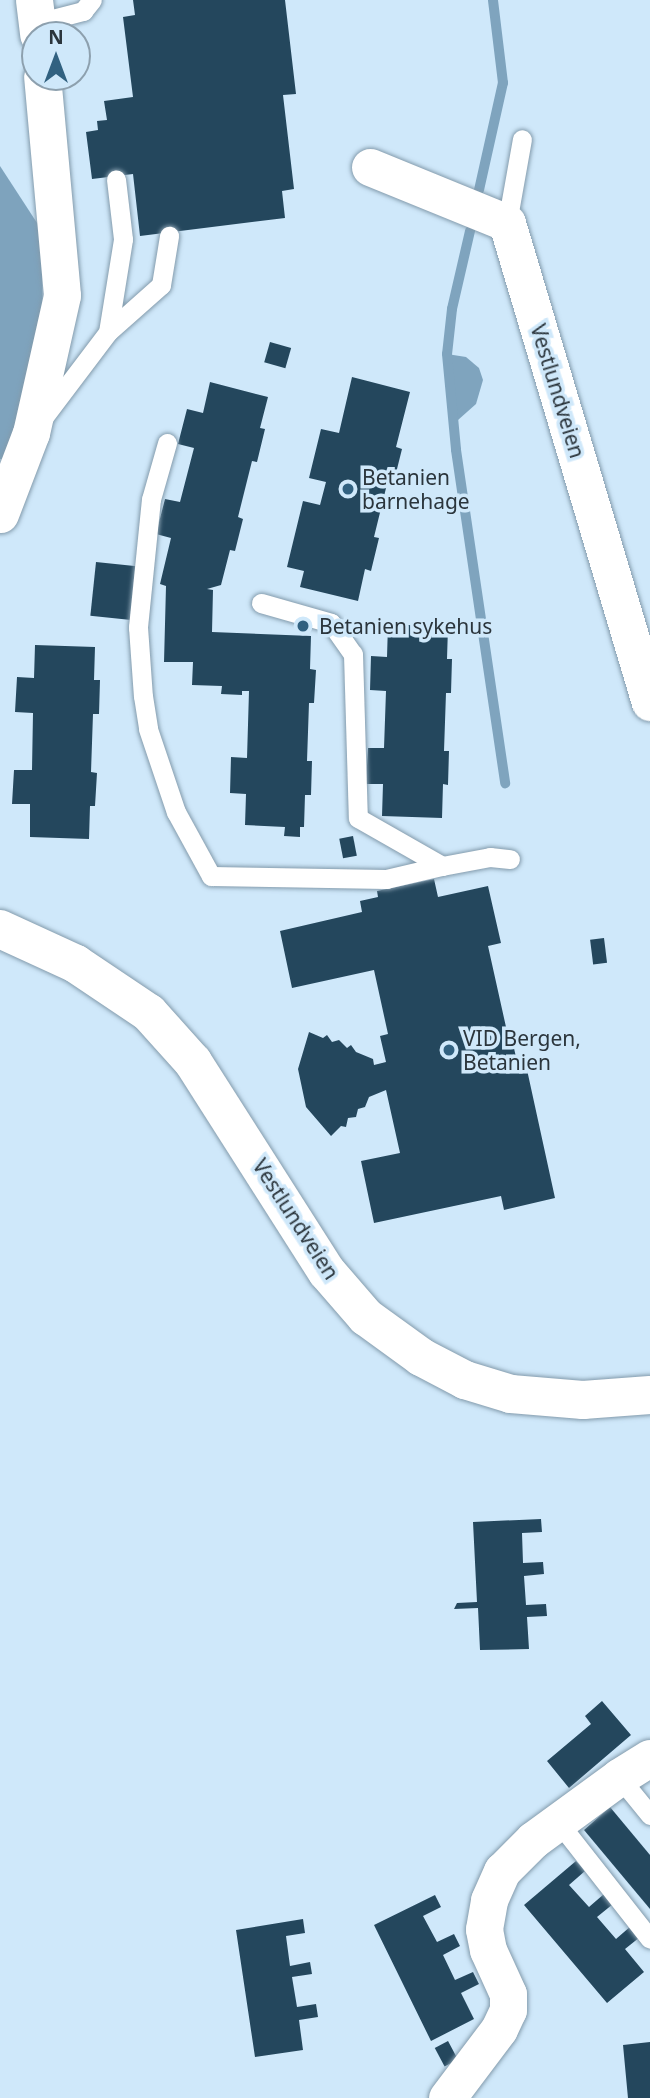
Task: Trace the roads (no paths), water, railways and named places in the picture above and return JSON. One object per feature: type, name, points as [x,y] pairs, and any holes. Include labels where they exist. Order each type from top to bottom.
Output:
[{"type":"main road","name":"Vestlundveien","points":[[0,929],[76,964],[149,1013],[193,1062],[327,1272],[366,1317],[421,1357],[465,1380],[512,1394],[583,1400],[650,1395]]},
{"type":"street","points":[[0,514],[31,433],[62,295],[43,91]]},
{"type":"street","points":[[370,167],[507,223]]},
{"type":"street","name":"Vestlundveien","points":[[507,223],[650,702]]},
{"type":"street","points":[[447,2098],[499,2028],[508,2010],[508,1994],[488,1950],[484,1929],[489,1900],[502,1871],[533,1840],[619,1777],[650,1758]]},
{"type":"lane","points":[[37,19],[83,11],[92,0]]},
{"type":"lane","points":[[507,223],[522,139]]},
{"type":"lane","points":[[108,332],[123,239],[116,179]]},
{"type":"lane","points":[[31,433],[108,332],[160,285],[169,236]]},
{"type":"lane","points":[[167,443],[151,499],[138,627],[143,696],[148,729],[176,811],[211,876],[386,879],[490,858],[510,859]]},
{"type":"lane","points":[[261,603],[331,623],[354,654],[358,818],[442,866]]},
{"type":"lane","points":[[619,1777],[650,1815]]},
{"type":"lane","points":[[559,1823],[650,1939]]},
{"type":"waterway","points":[[479,190],[503,83],[493,0]]},
{"type":"waterway","points":[[470,231],[452,309],[447,354],[456,450],[505,783]]},
{"type":"place","name":"Betanien barnehage","points":[[348,489]]},
{"type":"place","name":"Betanien sykehus","points":[[303,626]]},
{"type":"place","name":"VID Bergen, Betanien","points":[[449,1050]]}]
